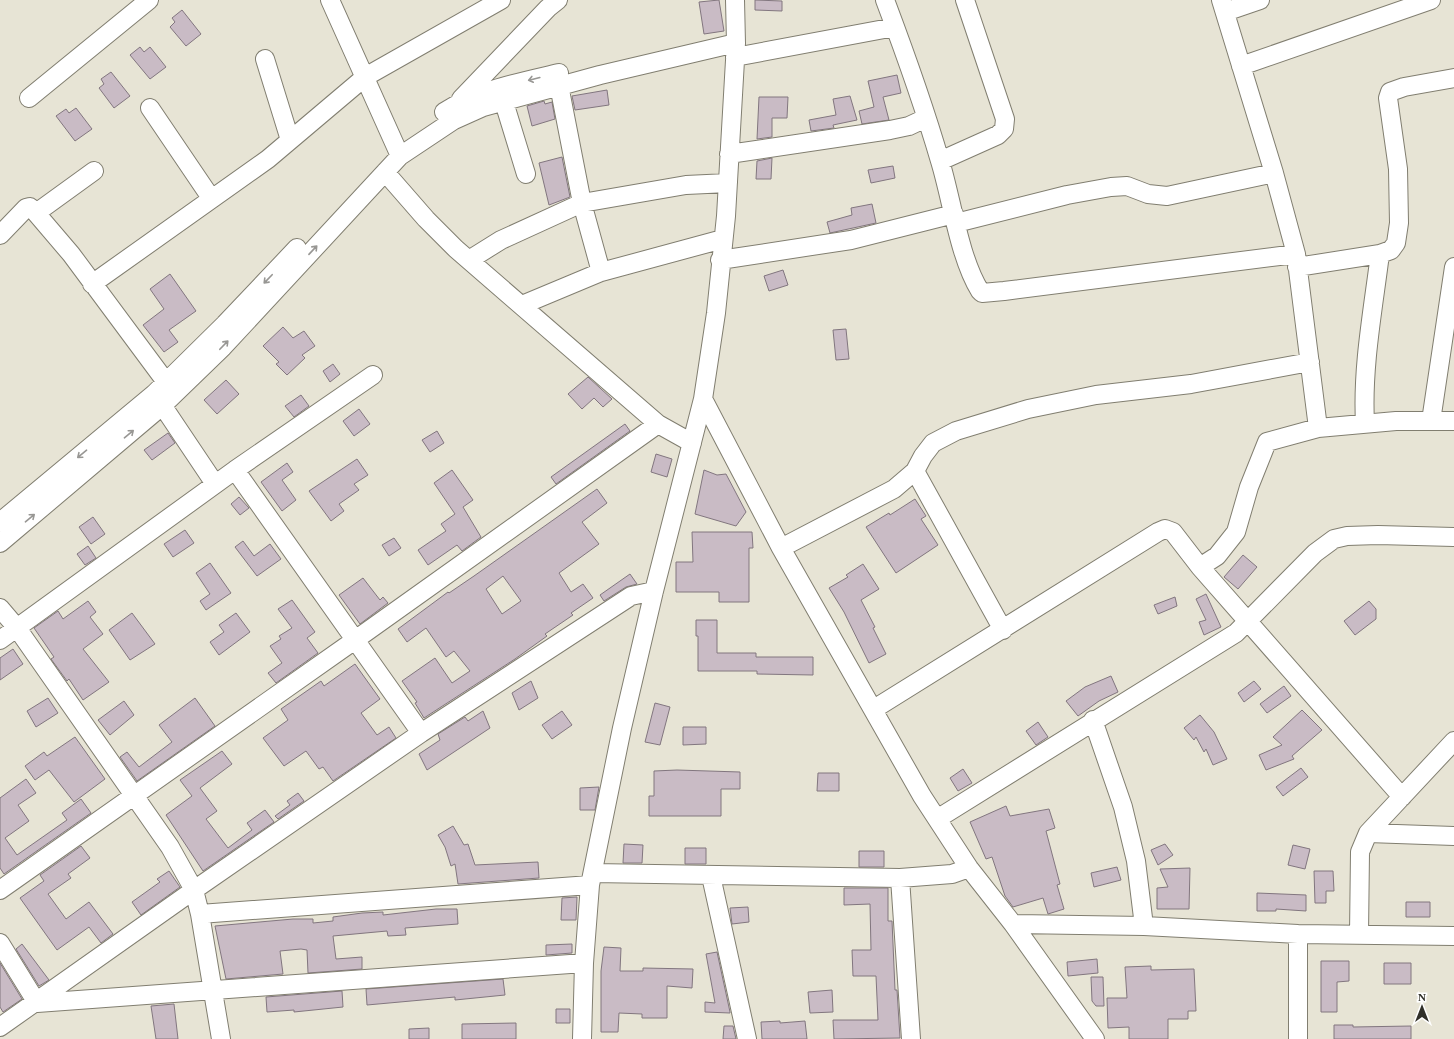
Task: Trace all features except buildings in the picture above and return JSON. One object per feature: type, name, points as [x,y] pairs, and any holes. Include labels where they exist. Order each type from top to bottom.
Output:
[{"type":"street","points":[[28,98],[149,0]]},
{"type":"street","points":[[330,0],[398,150]]},
{"type":"street","points":[[92,284],[211,198],[268,159],[365,77],[501,0]]},
{"type":"street","points":[[0,543],[161,394],[225,324],[398,150],[454,106],[548,8],[558,0]]},
{"type":"street","points":[[582,1039],[584,963],[592,880],[622,728],[654,591],[703,399],[716,313],[728,183],[735,44],[735,0]]},
{"type":"street","points":[[885,0],[940,161],[971,273],[976,285],[982,292],[1004,291],[1296,260],[1380,254],[1391,250],[1396,243],[1399,223],[1398,169],[1388,98],[1390,92],[1454,78]]},
{"type":"street","points":[[940,161],[998,135],[1004,129],[1005,118],[965,0]]},
{"type":"street","points":[[1260,0],[1223,6],[1274,173],[1296,260],[1318,428]]},
{"type":"street","points":[[1241,66],[1431,0]]},
{"type":"street","points":[[0,522],[223,346],[385,172],[398,150],[502,94],[558,80],[735,44],[895,27]]},
{"type":"street","points":[[265,59],[290,140]]},
{"type":"street","points":[[558,80],[578,174],[582,204],[601,272]]},
{"type":"street","points":[[454,106],[483,93],[502,94]]},
{"type":"street","points":[[502,94],[526,174]]},
{"type":"street","points":[[150,108],[211,198]]},
{"type":"street","points":[[729,154],[890,130],[909,126],[926,118]]},
{"type":"street","points":[[36,213],[94,171]]},
{"type":"street","points":[[385,172],[426,219],[469,260],[658,424],[692,443]]},
{"type":"street","points":[[720,260],[850,240],[1111,187],[1127,186],[1148,194],[1167,196],[1274,173]]},
{"type":"street","points":[[469,260],[500,240],[582,204],[686,185],[728,183]]},
{"type":"street","points":[[0,235],[26,208],[30,207],[36,213],[92,284],[215,484]]},
{"type":"street","points":[[522,305],[601,272],[723,239]]},
{"type":"street","points":[[1364,423],[1363,394],[1366,362],[1380,254]]},
{"type":"street","points":[[1431,421],[1454,267]]},
{"type":"street","points":[[781,548],[876,499],[894,488],[915,471],[923,456],[933,443],[956,431],[1028,409],[1096,395],[1191,384],[1310,362]]},
{"type":"street","points":[[0,640],[215,484],[373,375]]},
{"type":"street","points":[[703,399],[781,548],[874,709],[922,796],[969,868],[1013,924],[1095,1039]]},
{"type":"street","points":[[1200,567],[1217,556],[1236,532],[1249,487],[1267,442],[1318,428],[1396,421],[1454,420]]},
{"type":"street","points":[[0,890],[133,794],[355,640],[658,424]]},
{"type":"street","points":[[235,470],[421,733]]},
{"type":"street","points":[[915,471],[1002,630]]},
{"type":"street","points":[[874,709],[1165,529],[1173,532],[1200,567],[1402,797]]},
{"type":"street","points":[[937,819],[1093,720],[1236,633],[1315,553],[1334,540],[1347,536],[1378,535],[1454,537]]},
{"type":"street","points":[[0,1027],[37,1003],[194,890],[421,733],[631,596],[654,591]]},
{"type":"street","points":[[0,608],[16,628],[170,847],[194,890],[200,914],[221,1039]]},
{"type":"street","points":[[1093,720],[1123,807],[1136,861],[1144,926]]},
{"type":"street","points":[[1358,934],[1360,852],[1368,833],[1454,741]]},
{"type":"street","points":[[1368,833],[1454,836]]},
{"type":"street","points":[[200,914],[592,880],[711,876],[900,878],[952,874],[969,868]]},
{"type":"street","points":[[711,876],[747,1039]]},
{"type":"street","points":[[900,878],[911,1039]]},
{"type":"street","points":[[1013,924],[1144,926],[1298,934],[1454,936]]},
{"type":"street","points":[[1298,934],[1298,1039]]},
{"type":"street","points":[[0,943],[37,1003]]},
{"type":"street","points":[[37,1003],[584,963]]}]
